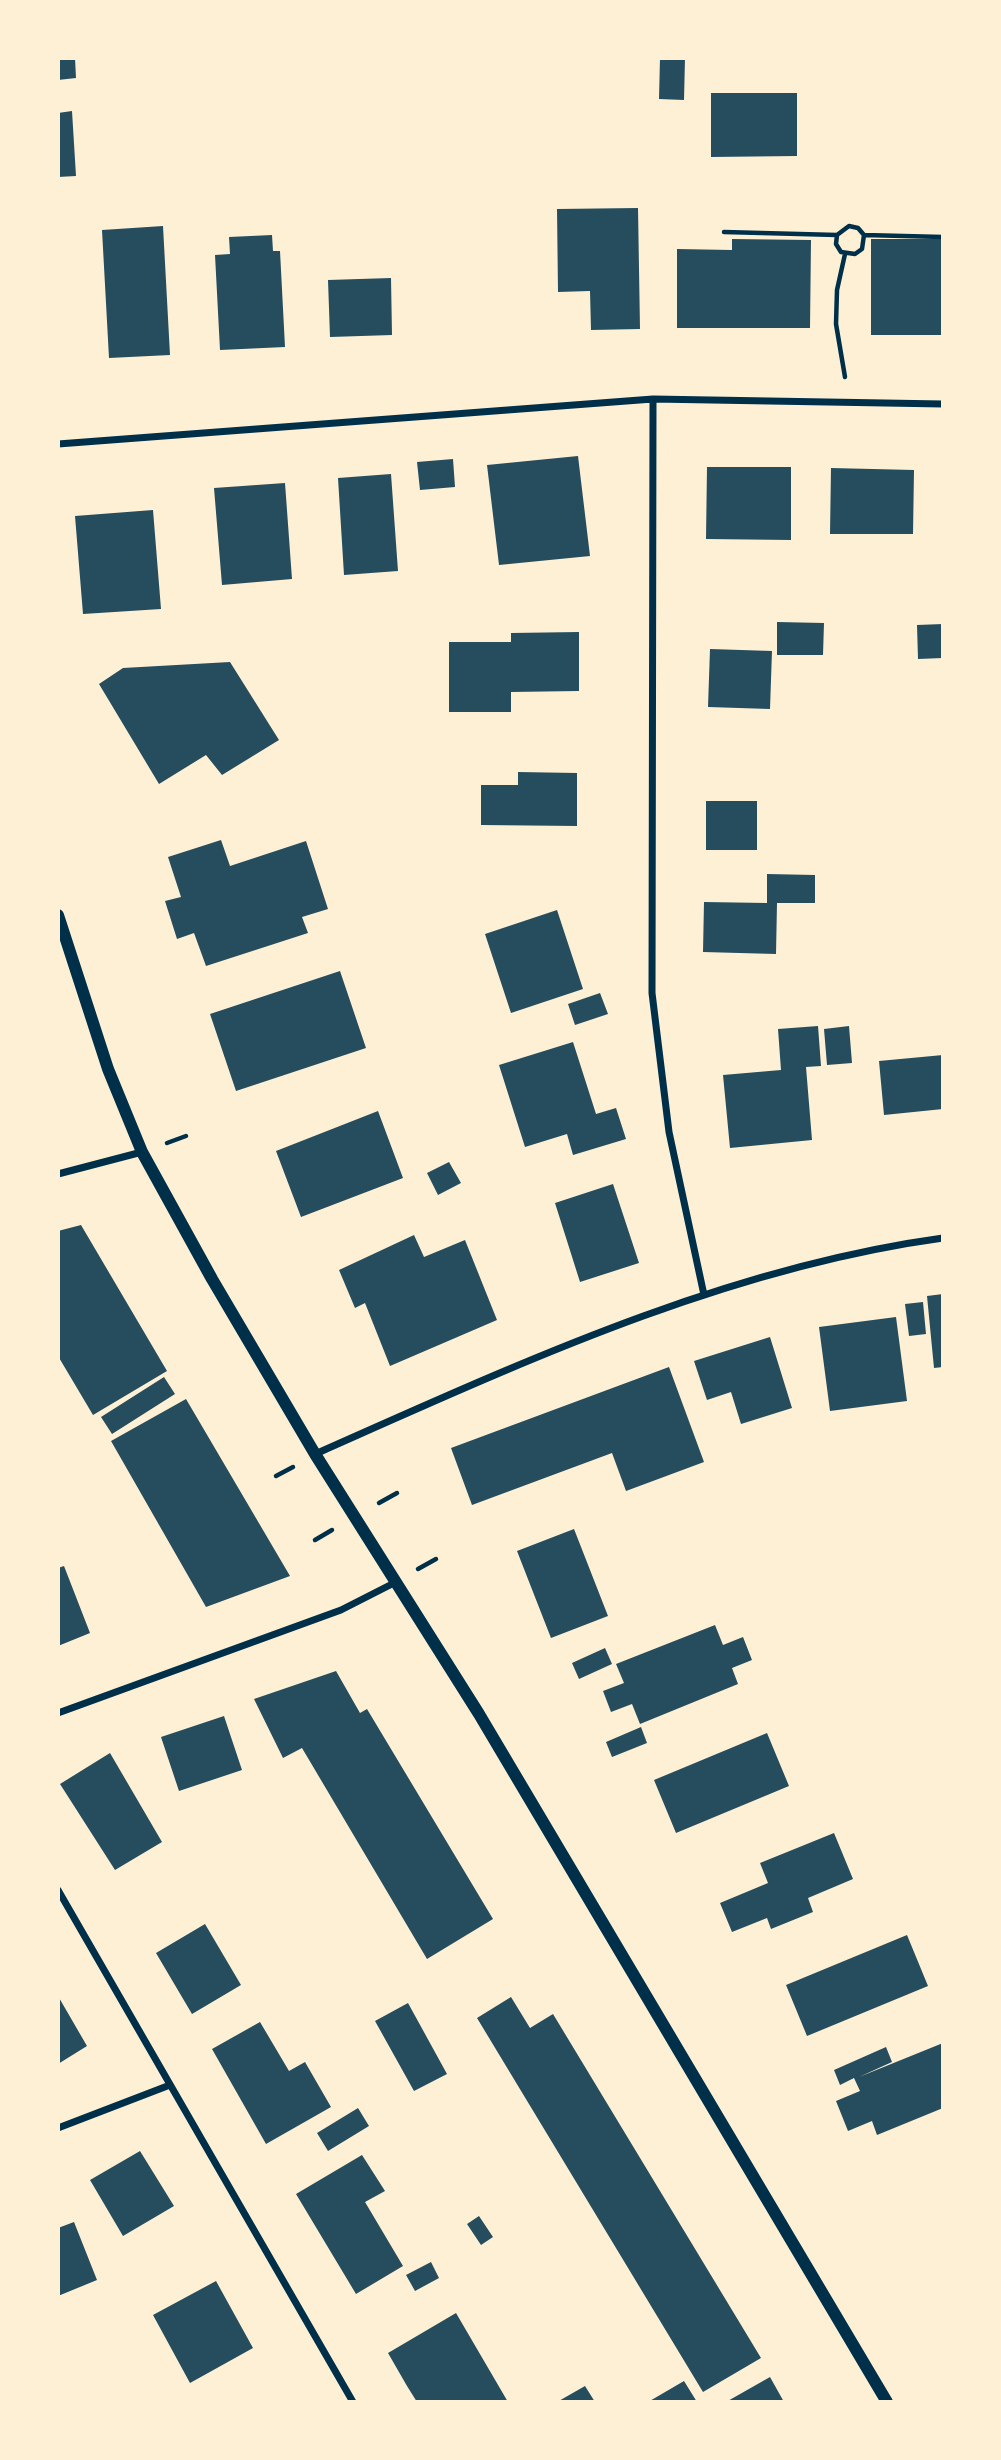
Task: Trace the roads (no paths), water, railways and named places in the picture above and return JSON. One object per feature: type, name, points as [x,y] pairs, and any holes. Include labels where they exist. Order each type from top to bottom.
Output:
[{"type":"street","points":[[653,399],[652,993],[669,1132],[704,1295]]},
{"type":"street","points":[[58,444],[653,399],[943,404]]},
{"type":"street","points":[[58,915],[108,1069],[142,1152],[315,1454],[397,1582],[728,2129],[887,2402]]},
{"type":"street","points":[[58,1174],[142,1152]]},
{"type":"street","points":[[315,1454],[498,1373],[704,1295],[831,1259],[943,1238]]},
{"type":"street","points":[[58,1713],[341,1610],[397,1582]]},
{"type":"street","points":[[58,1890],[353,2402]]},
{"type":"street","points":[[58,2129],[170,2085]]}]
